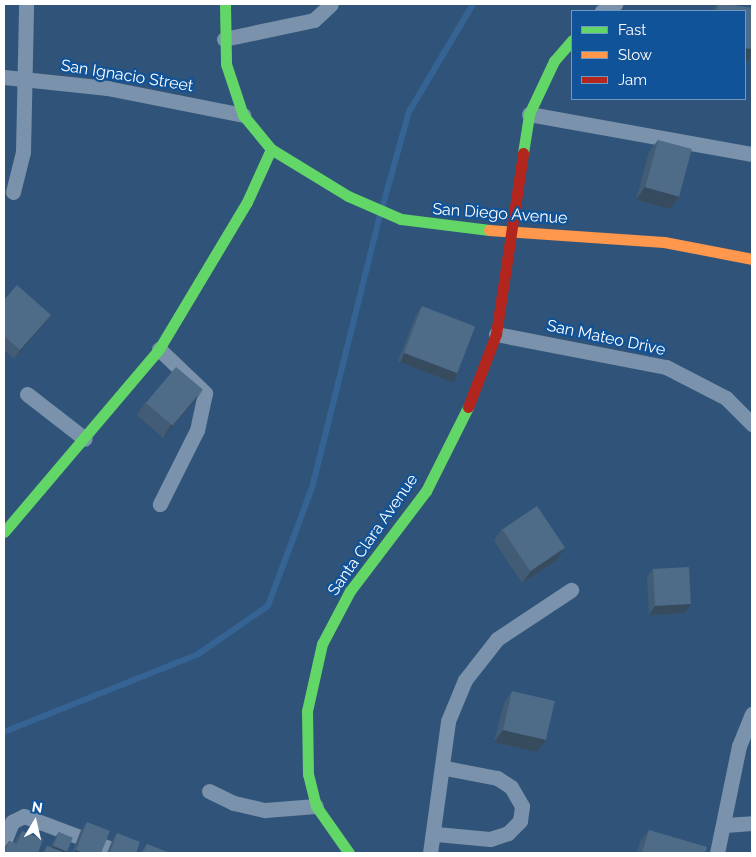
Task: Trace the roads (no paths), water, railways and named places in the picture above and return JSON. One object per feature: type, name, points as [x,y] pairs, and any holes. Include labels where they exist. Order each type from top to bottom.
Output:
[{"type":"street","points":[[13,192],[23,152],[26,4]]},
{"type":"street","name":"San Diego Avenue","points":[[225,4],[224,39],[232,90],[243,115],[271,149],[348,196],[401,219],[510,233],[664,242],[752,258]]},
{"type":"street","points":[[224,39],[314,20],[331,4]]},
{"type":"street","points":[[604,10],[615,4]]},
{"type":"street","name":"Santa Clara Avenue","points":[[349,853],[316,806],[308,774],[307,711],[322,644],[350,590],[426,491],[473,398],[496,334],[529,114],[554,62],[571,41]]},
{"type":"street","name":"San Ignacio Street","points":[[4,77],[107,88],[243,115]]},
{"type":"street","points":[[529,114],[752,154]]},
{"type":"street","points":[[4,532],[85,439],[159,349],[242,211],[271,149]]},
{"type":"street","name":"San Mateo Drive","points":[[496,334],[666,367],[726,398],[751,420]]},
{"type":"street","points":[[159,349],[197,382],[205,393],[205,406],[160,504]]},
{"type":"street","points":[[27,394],[85,439]]},
{"type":"street","points":[[430,853],[436,834],[445,768],[448,721],[465,680],[497,639],[571,590]]},
{"type":"street","points":[[717,853],[725,825],[739,746],[752,713]]},
{"type":"street","points":[[436,834],[490,839],[508,833],[520,821],[522,806],[511,787],[497,778],[445,768]]},
{"type":"street","points":[[209,791],[265,810],[316,806]]},
{"type":"street","points":[[4,842],[12,822],[24,816],[122,853]]},
{"type":"street","points":[[725,825],[752,823]]},
{"type":"waterway","points":[[383,205],[409,112],[473,4]]},
{"type":"waterway","points":[[4,732],[197,655],[268,606],[312,488],[380,216]]}]
